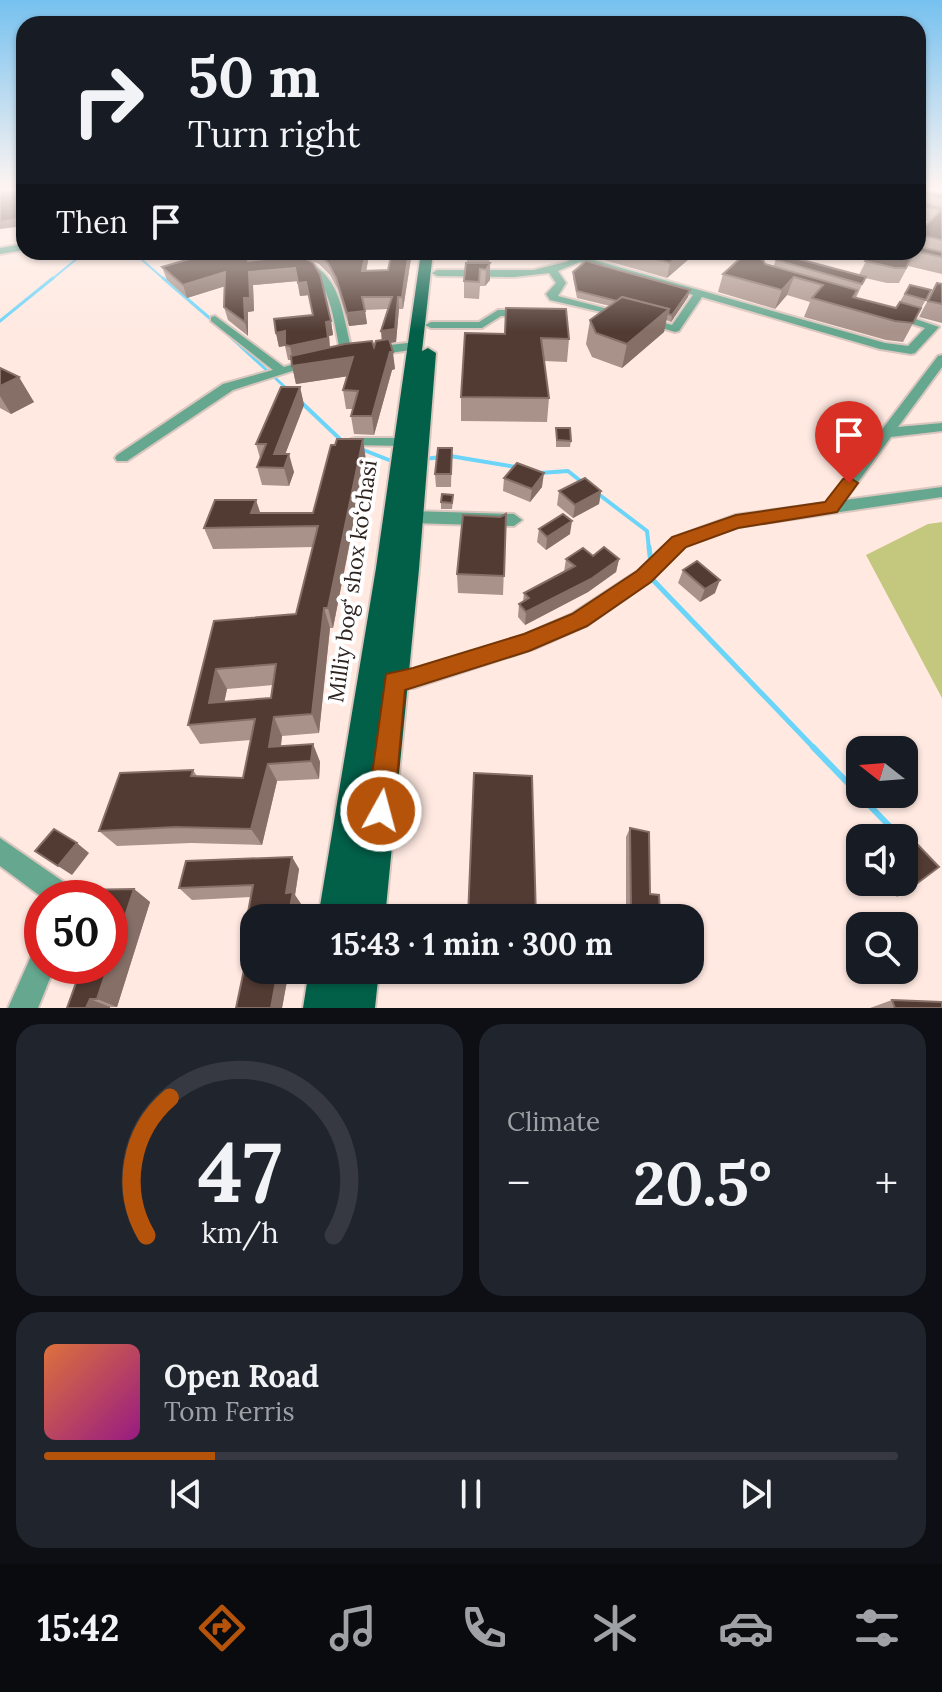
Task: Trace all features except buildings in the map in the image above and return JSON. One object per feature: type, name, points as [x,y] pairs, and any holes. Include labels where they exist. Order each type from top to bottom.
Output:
[{"type":"main road","name":"Milliy bog‘ shox ko‘chasi","points":[[338,904],[382,681],[398,568],[426,260]]},
{"type":"main road","name":"Milliy bog‘ shox ko‘chasi","points":[[398,568],[412,517],[408,456],[431,330],[438,260]]},
{"type":"main road","name":"Milliy bog‘ shox ko‘chasi","points":[[369,904],[382,681]]},
{"type":"main road","points":[[321,1008],[325,984]]},
{"type":"main road","points":[[357,1008],[360,984]]},
{"type":"street","points":[[298,260],[309,264],[329,283],[347,355]]},
{"type":"street","points":[[437,273],[532,274],[553,271],[577,260]]},
{"type":"street","points":[[583,260],[884,346],[911,350],[933,327],[887,314]]},
{"type":"street","points":[[553,271],[561,283],[551,294],[554,298],[675,329],[700,293]]},
{"type":"street","points":[[431,330],[482,325],[498,313],[536,314]]},
{"type":"street","points":[[215,319],[274,373]]},
{"type":"street","points":[[431,330],[487,336]]},
{"type":"street","points":[[122,458],[228,387],[347,355],[416,346]]},
{"type":"street","points":[[831,508],[887,433],[937,383],[942,359]]},
{"type":"street","points":[[887,433],[942,427]]},
{"type":"street","points":[[356,442],[408,456]]},
{"type":"street","points":[[382,681],[413,679],[529,642],[579,620],[644,576],[679,542],[705,530],[736,521],[942,492]]},
{"type":"street","points":[[412,517],[514,520]]},
{"type":"street","points":[[0,851],[40,880]]},
{"type":"street","points":[[23,1008],[33,984]]},
{"type":"green space","points":[[942,522],[942,698],[866,555],[928,524]]},
{"type":"waterway","points":[[51,280],[75,260]]},
{"type":"waterway","points":[[142,260],[165,280]]},
{"type":"waterway","points":[[0,321],[53,278]]},
{"type":"waterway","points":[[163,278],[213,321]]},
{"type":"waterway","points":[[223,330],[287,389]]},
{"type":"waterway","points":[[302,403],[342,441]]},
{"type":"waterway","points":[[361,449],[394,462]]},
{"type":"waterway","points":[[450,456],[516,467]]},
{"type":"waterway","points":[[423,459],[442,457]]},
{"type":"waterway","points":[[540,473],[568,471],[583,483]]},
{"type":"waterway","points":[[597,493],[647,531],[649,549]]},
{"type":"waterway","points":[[649,547],[651,563]]},
{"type":"waterway","points":[[653,575],[653,580],[815,749]]},
{"type":"waterway","points":[[813,747],[887,824]]},
{"type":"route","points":[[381,811],[394,681],[413,679],[529,642],[579,620],[615,599],[679,542],[736,521],[831,508],[849,483]]}]
